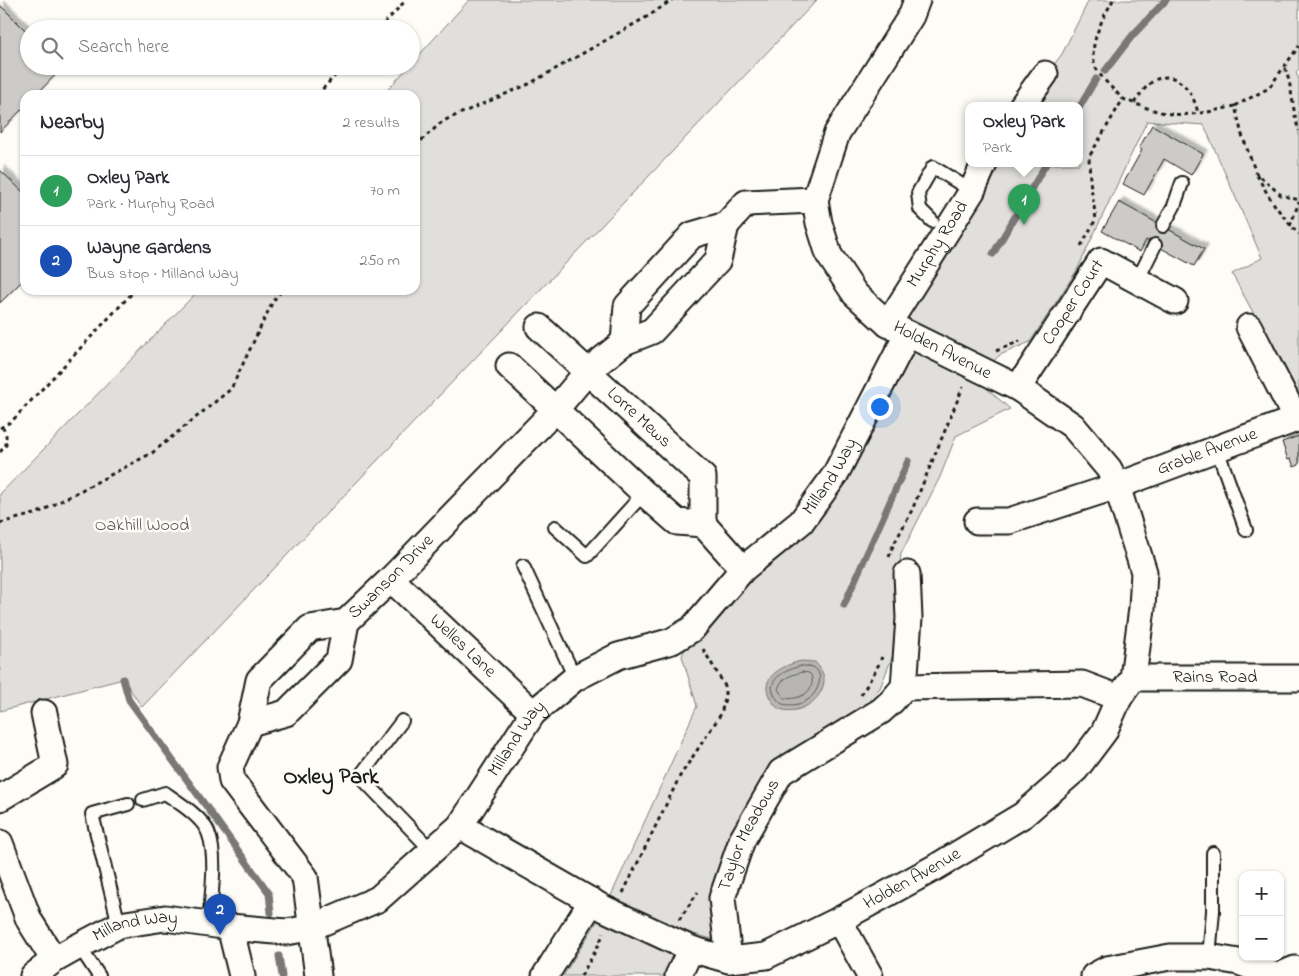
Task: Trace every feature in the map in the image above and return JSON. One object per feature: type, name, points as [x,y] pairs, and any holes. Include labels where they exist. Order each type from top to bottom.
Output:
[{"type":"street","name":"Holden Avenue","points":[[460,826],[602,907],[691,950],[729,960],[766,956],[839,920],[936,867],[1023,815],[1076,769],[1104,732],[1118,698],[1133,678],[1142,608],[1144,572],[1117,486],[1109,469],[1073,426],[1018,388],[897,330],[855,294],[829,255],[819,223],[815,200],[837,134],[911,16],[917,0]]},
{"type":"street","points":[[1025,102],[1045,74]]},
{"type":"street","name":"Murphy Road","points":[[897,330],[972,191],[983,167]]},
{"type":"street","name":"Swanson Drive","points":[[318,976],[310,928],[310,907],[305,877],[232,781],[230,767],[250,723],[259,680],[310,628],[346,622],[391,580],[556,409],[588,371],[624,342],[652,331],[718,260],[726,225],[746,203],[815,200]]},
{"type":"street","points":[[624,342],[628,306],[692,235],[726,225]]},
{"type":"street","name":"Cooper Court","points":[[1018,388],[1100,261],[1175,301]]},
{"type":"street","name":"Lorre Mews","points":[[539,327],[703,477],[703,524]]},
{"type":"street","points":[[1249,327],[1298,418]]},
{"type":"street","name":"Milland Way","points":[[33,976],[54,960],[119,924],[165,918],[220,926],[286,932],[310,928],[378,899],[460,826],[534,713],[575,678],[618,656],[672,641],[692,629],[743,569],[801,522],[835,475],[897,330]]},
{"type":"street","points":[[509,366],[677,522],[703,524],[743,569]]},
{"type":"street","name":"Grable Avenue","points":[[1117,486],[1298,418]]},
{"type":"street","points":[[977,521],[1009,521],[1117,486]]},
{"type":"street","points":[[898,568],[909,618],[904,687],[1082,684],[1118,698]]},
{"type":"street","name":"Welles Lane","points":[[391,580],[534,713]]},
{"type":"street","points":[[250,723],[286,713],[339,660],[346,622]]},
{"type":"street","name":"Rains Road","points":[[1133,678],[1299,678]]},
{"type":"street","name":"Taylor Meadows","points":[[729,960],[722,898],[742,840],[781,772],[881,711],[904,687]]},
{"type":"street","points":[[0,798],[55,765],[44,713]]},
{"type":"street","points":[[0,843],[7,884],[54,960]]},
{"type":"street","points":[[545,976],[602,907]]},
{"type":"street","points":[[839,920],[870,976]]},
{"type":"street","points":[[220,926],[242,976]]},
{"type":"street","points":[[678,976],[691,950]]},
{"type":"street","points":[[1094,976],[1107,969],[1142,969],[1170,956],[1210,957],[1239,962],[1277,976],[1295,969],[1299,971]]},
{"type":"lane","points":[[932,221],[920,209],[918,193],[933,167],[972,191]]},
{"type":"lane","points":[[1163,226],[1174,206],[1182,183]]},
{"type":"lane","points":[[1137,281],[1155,245]]},
{"type":"lane","points":[[1217,448],[1246,530]]},
{"type":"lane","points":[[555,527],[587,556],[644,493]]},
{"type":"lane","points":[[523,566],[575,678]]},
{"type":"lane","points":[[402,721],[360,776],[432,852]]},
{"type":"lane","points":[[143,800],[165,793],[188,808],[208,830],[213,857],[220,926]]},
{"type":"lane","points":[[119,924],[92,814],[128,804]]},
{"type":"lane","points":[[1210,957],[1213,911],[1212,853]]},
{"type":"lane","points":[[79,946],[99,976]]},
{"type":"path","points":[[387,20],[406,0]]},
{"type":"path","points":[[420,142],[444,121],[529,84],[650,15],[672,0]]},
{"type":"path","points":[[1114,0],[1096,36],[1093,55],[1096,68],[1123,100],[1172,114],[1198,113],[1235,106],[1269,88],[1299,46]]},
{"type":"path","points":[[1285,68],[1290,83],[1294,113],[1299,131]]},
{"type":"path","points":[[322,90],[336,75]]},
{"type":"path","points":[[1134,103],[1144,88],[1154,80],[1163,77],[1173,78],[1182,83],[1189,91],[1195,101],[1198,113]]},
{"type":"path","points":[[1078,252],[1096,219],[1090,181],[1089,157],[1123,100]]},
{"type":"path","points":[[1235,106],[1242,135],[1256,172],[1268,196],[1290,226],[1299,234]]},
{"type":"path","points":[[1256,172],[1281,195],[1299,201],[1290,226]]},
{"type":"path","points":[[0,452],[6,445],[6,435],[1,428],[12,421],[130,295]]},
{"type":"path","points":[[0,523],[38,513],[152,453],[231,389],[273,301],[278,295]]},
{"type":"path","points":[[898,568],[892,548],[912,510],[972,365],[994,352],[1025,339]]},
{"type":"path","points":[[581,976],[596,950],[602,907],[680,776],[721,714],[726,698],[725,686],[692,629]]},
{"type":"path","points":[[860,696],[882,656]]},
{"type":"path","points":[[667,937],[699,891]]},
{"type":"green space","name":"Oakhill Wood","points":[[469,0],[817,0],[142,707],[123,679],[0,711],[0,494],[194,295],[420,295],[420,90],[387,90],[401,75],[420,75],[420,54]]},
{"type":"green space","points":[[1089,0],[1299,0],[1299,69],[1296,72],[1299,80],[1299,396],[1232,274],[1262,258],[1204,125],[1147,121],[1077,270],[1030,342],[1000,355],[975,378],[1010,409],[956,436],[940,477],[901,554],[899,572],[903,614],[895,650],[880,688],[859,713],[790,760],[722,873],[712,939],[608,910],[667,937],[672,956],[666,976],[563,976],[605,909],[697,706],[682,656],[692,629],[801,522],[907,335],[888,324],[982,167],[1083,167],[1083,102],[1025,102],[1062,54]]},
{"type":"water","points":[[801,661],[815,662],[818,665],[824,678],[822,689],[815,699],[805,707],[792,711],[779,708],[770,698],[767,684],[775,673]]},
{"type":"building","points":[[0,5],[20,25],[20,75],[55,75],[41,90],[20,90],[20,111],[0,132]]},
{"type":"building","points":[[1152,125],[1203,154],[1191,175],[1164,159],[1144,195],[1123,184],[1142,150],[1139,148]]},
{"type":"building","points":[[0,170],[20,189],[20,283],[0,303]]},
{"type":"building","points":[[1119,202],[1204,249],[1194,266],[1146,240],[1140,252],[1102,231]]},
{"type":"building","points":[[1299,436],[1299,465],[1294,467],[1291,459],[1288,460],[1282,442]]},
{"type":"waterway","points":[[1105,71],[1132,36],[1166,0]]},
{"type":"waterway","points":[[1083,102],[1096,79]]},
{"type":"waterway","points":[[993,254],[1044,167]]},
{"type":"waterway","points":[[844,605],[908,461]]},
{"type":"waterway","points":[[123,679],[129,700],[269,893],[271,913]]},
{"type":"waterway","points":[[279,956],[282,976]]},
{"type":"place","name":"Oxley Park","points":[[1024,225]]},
{"type":"place","name":"Wayne Gardens","points":[[220,935]]},
{"type":"district","name":"Oxley Park","points":[[331,778]]}]
